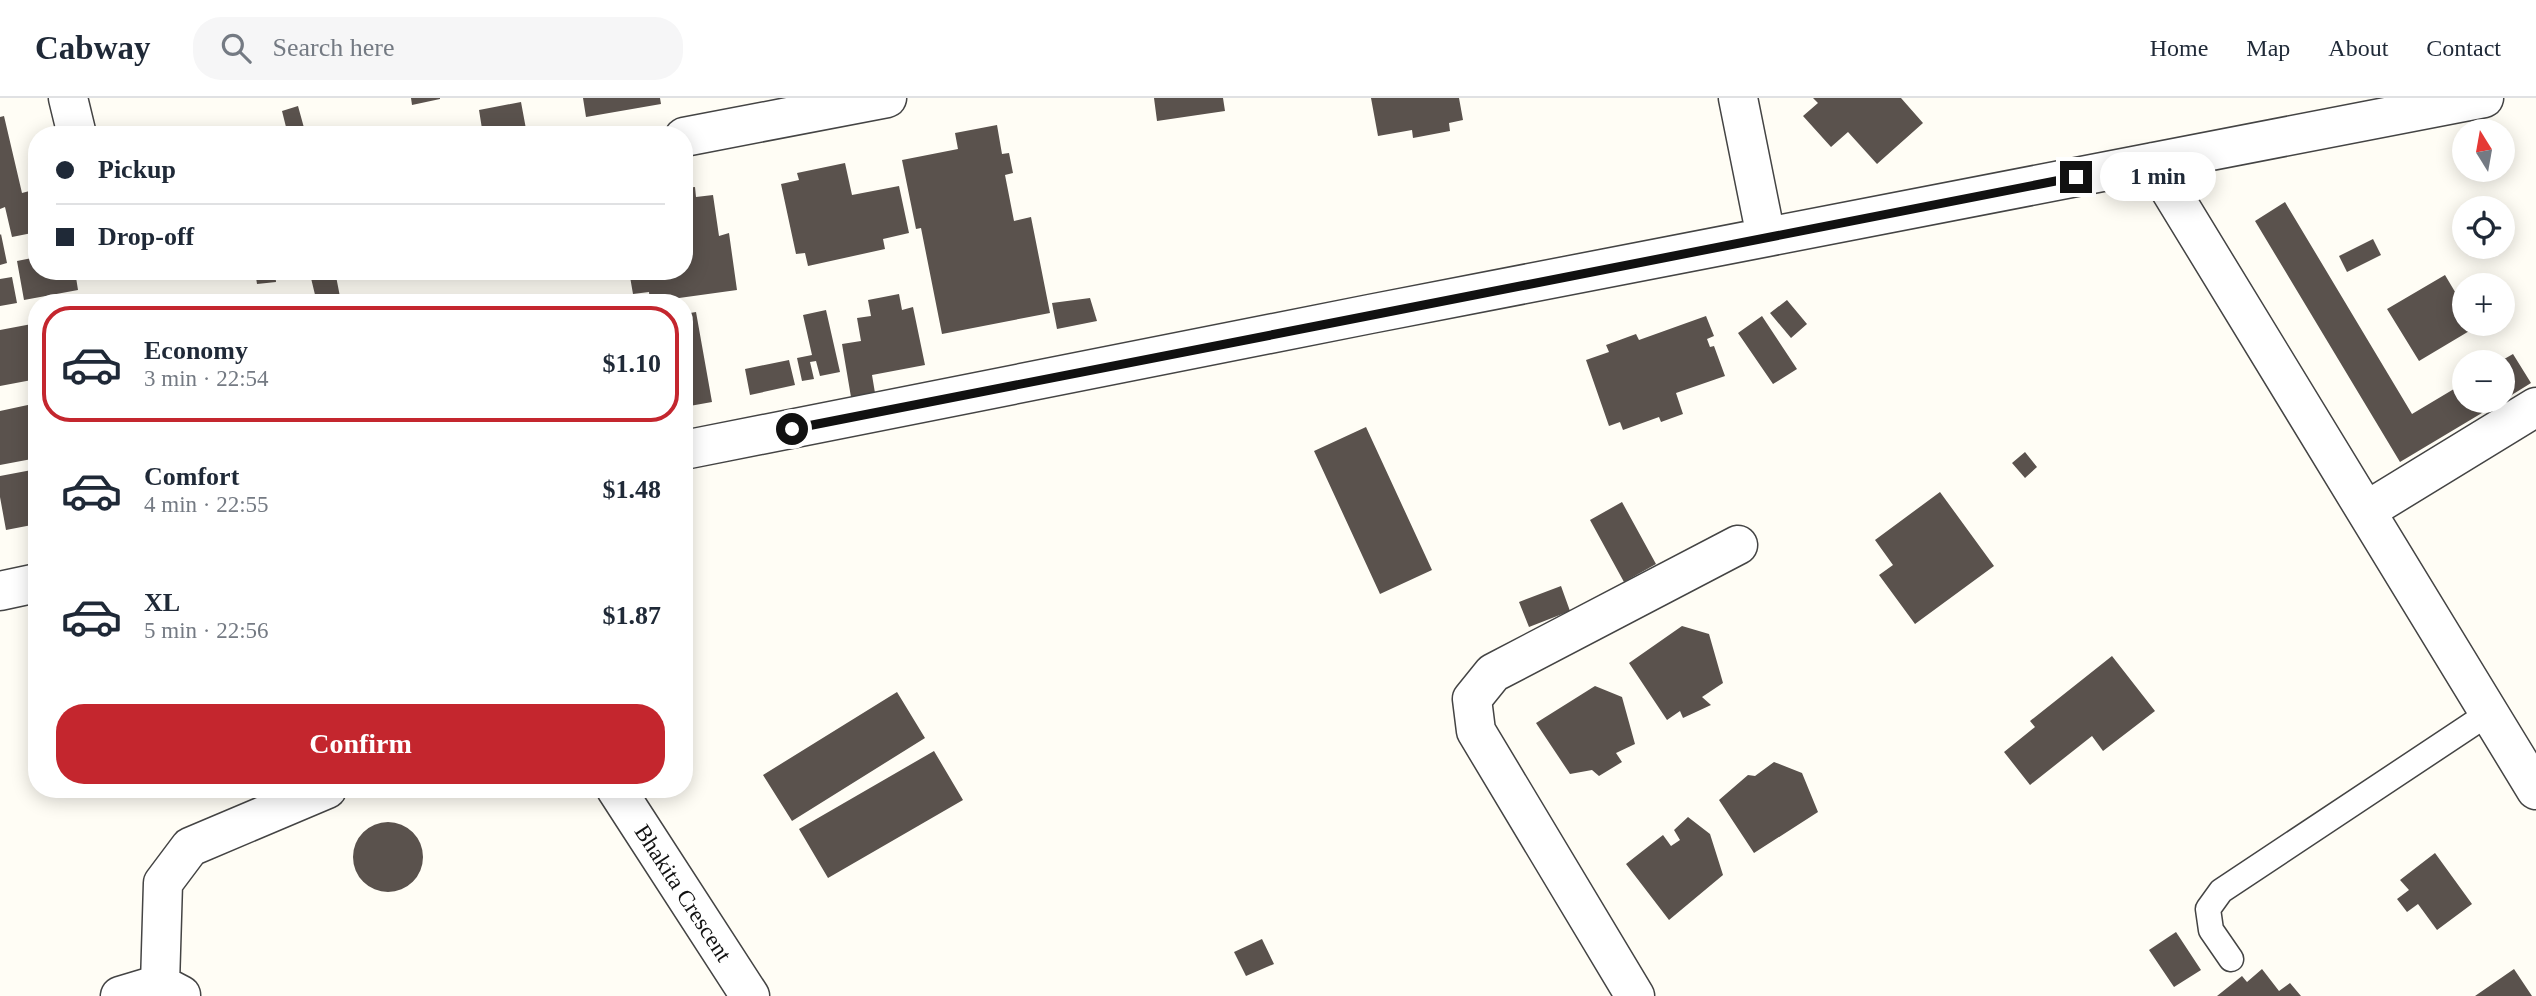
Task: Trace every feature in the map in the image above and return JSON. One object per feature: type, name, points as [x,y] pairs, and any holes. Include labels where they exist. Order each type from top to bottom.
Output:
[{"type":"street","points":[[68,98],[75,126]]},
{"type":"street","points":[[693,135],[887,98]]},
{"type":"street","points":[[1738,98],[1766,237]]},
{"type":"street","points":[[693,448],[2484,98]]},
{"type":"street","points":[[2153,162],[2536,790]]},
{"type":"street","points":[[2365,511],[2536,407]]},
{"type":"street","points":[[1635,996],[1476,731],[1472,699],[1493,673],[1738,545]]},
{"type":"street","points":[[0,591],[28,585]]},
{"type":"street","points":[[120,996],[171,990],[163,884],[190,847],[306,798]]},
{"type":"street","name":"Bhakita Crescent","points":[[622,798],[750,996]]},
{"type":"lane","points":[[2231,959],[2211,930],[2208,909],[2221,891],[2489,713]]},
{"type":"building","points":[[411,98],[440,98],[440,99],[412,105]]},
{"type":"building","points":[[583,98],[660,98],[661,104],[586,117]]},
{"type":"building","points":[[1154,98],[1223,98],[1225,111],[1157,121]]},
{"type":"building","points":[[1371,98],[1459,98],[1463,120],[1449,123],[1450,131],[1413,138],[1412,130],[1378,136]]},
{"type":"building","points":[[1813,98],[1901,98],[1923,123],[1877,164],[1848,132],[1831,147],[1803,116],[1818,103]]},
{"type":"building","points":[[521,102],[525,126],[482,126],[479,110]]},
{"type":"building","points":[[298,106],[304,126],[286,126],[282,111]]},
{"type":"building","points":[[4,116],[22,193],[28,191],[28,234],[12,237],[5,207],[0,209],[0,117]]},
{"type":"building","points":[[997,125],[1002,154],[1009,153],[1013,173],[1005,175],[1014,221],[1031,217],[1050,313],[942,334],[921,228],[916,229],[902,160],[958,149],[955,133]]},
{"type":"building","points":[[845,163],[852,195],[899,186],[909,233],[883,239],[885,249],[808,266],[805,253],[796,254],[781,184],[799,180],[797,173]]},
{"type":"building","points":[[693,187],[696,197],[713,195],[719,236],[729,233],[737,290],[693,296],[649,292],[633,294],[631,280],[693,280]]},
{"type":"building","points":[[2285,202],[2412,414],[2452,390],[2452,413],[2482,413],[2400,462],[2255,221]]},
{"type":"building","points":[[0,235],[7,263],[0,265]]},
{"type":"building","points":[[2373,239],[2381,255],[2347,272],[2339,256]]},
{"type":"building","points":[[28,259],[28,280],[76,280],[78,290],[56,294],[28,294],[28,299],[24,300],[17,261]]},
{"type":"building","points":[[2445,275],[2452,287],[2452,336],[2461,336],[2419,361],[2387,309]]},
{"type":"building","points":[[12,277],[17,303],[0,306],[0,279]]},
{"type":"building","points":[[256,280],[276,280],[276,282],[257,284]]},
{"type":"building","points":[[311,280],[337,280],[339,294],[315,294]]},
{"type":"building","points":[[899,294],[902,310],[913,307],[925,365],[872,375],[875,393],[851,397],[842,344],[861,341],[857,318],[871,316],[868,300]]},
{"type":"building","points":[[1090,298],[1097,321],[1057,329],[1052,303]]},
{"type":"building","points":[[1787,300],[1807,324],[1791,338],[1770,313]]},
{"type":"building","points":[[826,310],[840,372],[820,376],[816,361],[810,362],[814,379],[802,381],[797,358],[812,355],[803,315]]},
{"type":"building","points":[[693,312],[696,312],[712,402],[693,405]]},
{"type":"building","points":[[1706,316],[1714,336],[1707,339],[1710,347],[1714,346],[1725,376],[1676,393],[1683,414],[1661,422],[1659,417],[1623,430],[1620,422],[1609,426],[1586,360],[1609,352],[1606,345],[1636,334],[1639,340]]},
{"type":"building","points":[[1762,316],[1797,369],[1773,384],[1738,333]]},
{"type":"building","points":[[28,325],[28,381],[0,386],[0,330]]},
{"type":"building","points":[[2515,357],[2531,383],[2515,393]]},
{"type":"building","points":[[789,360],[795,385],[750,395],[745,369]]},
{"type":"building","points":[[28,405],[28,460],[0,465],[0,411]]},
{"type":"building","points":[[1366,427],[1432,570],[1380,594],[1314,451]]},
{"type":"building","points":[[2025,452],[2037,467],[2025,478],[2012,463]]},
{"type":"building","points":[[28,471],[28,526],[6,530],[0,497],[0,476]]},
{"type":"building","points":[[1940,492],[1994,566],[1915,624],[1879,575],[1893,565],[1875,540]]},
{"type":"building","points":[[1622,502],[1656,564],[1624,582],[1590,520]]},
{"type":"building","points":[[1561,586],[1570,611],[1529,627],[1519,602]]},
{"type":"building","points":[[1682,626],[1709,634],[1723,683],[1702,697],[1711,705],[1683,718],[1680,711],[1667,720],[1629,663]]},
{"type":"building","points":[[2112,656],[2155,711],[2103,751],[2092,736],[2030,785],[2004,752],[2035,727],[2030,721]]},
{"type":"building","points":[[1595,686],[1622,697],[1635,744],[1616,753],[1622,762],[1599,776],[1592,770],[1570,774],[1536,723]]},
{"type":"building","points":[[897,692],[925,738],[792,821],[763,775]]},
{"type":"building","points":[[934,751],[963,800],[828,878],[799,829]]},
{"type":"building","points":[[1774,762],[1802,773],[1818,812],[1754,853],[1719,800],[1748,775],[1755,776]]},
{"type":"building","points":[[1688,817],[1710,834],[1723,875],[1669,920],[1626,864],[1663,835],[1671,846],[1680,840],[1674,830]]},
{"type":"building","points":[[388,822],[413,832],[423,857],[413,882],[388,892],[363,882],[353,857],[363,832]]},
{"type":"building","points":[[2435,853],[2472,904],[2437,930],[2418,904],[2407,912],[2397,899],[2409,890],[2400,880]]},
{"type":"building","points":[[2176,932],[2201,970],[2174,987],[2149,950]]},
{"type":"building","points":[[1262,939],[1274,964],[1246,976],[1234,952]]},
{"type":"building","points":[[2262,969],[2279,991],[2290,983],[2301,996],[2217,996],[2242,976],[2247,982]]},
{"type":"building","points":[[2514,969],[2532,996],[2475,996]]},
{"type":"route","points":[[792,429],[2076,177]]}]
